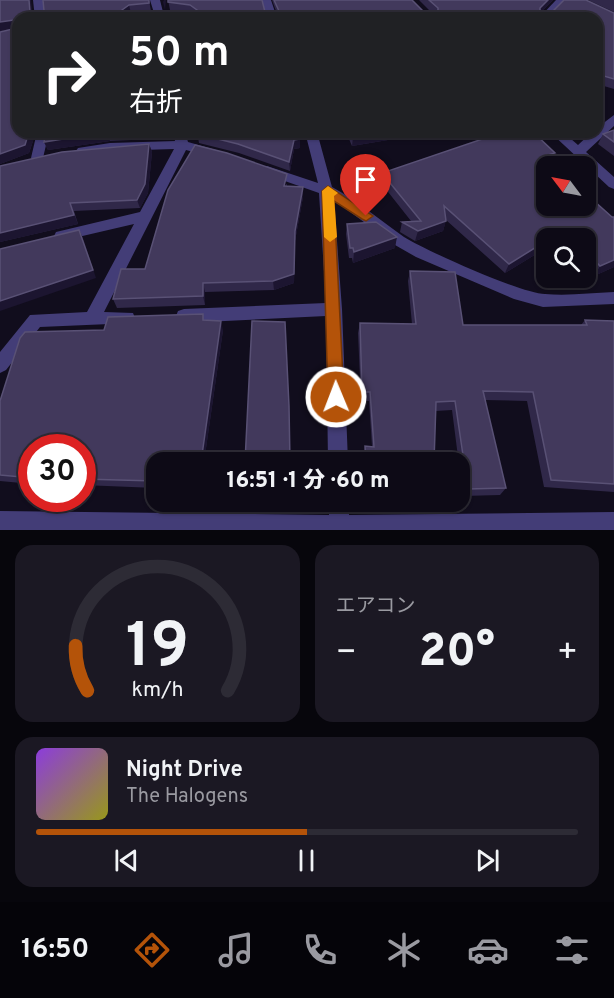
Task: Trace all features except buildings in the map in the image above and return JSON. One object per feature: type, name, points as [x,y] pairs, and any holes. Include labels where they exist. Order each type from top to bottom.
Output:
[{"type":"street","points":[[550,12],[561,0]]},
{"type":"street","points":[[603,129],[614,119]]},
{"type":"street","points":[[37,159],[42,138]]},
{"type":"street","points":[[68,153],[181,138],[222,155]]},
{"type":"street","points":[[92,320],[146,216],[181,138]]},
{"type":"street","points":[[313,138],[328,191],[338,452]]},
{"type":"street","points":[[563,138],[614,184]]},
{"type":"street","points":[[579,152],[594,138]]},
{"type":"street","points":[[254,165],[328,191],[410,247],[520,295],[543,301],[614,298]]},
{"type":"street","points":[[45,240],[146,216]]},
{"type":"street","points":[[173,316],[334,309]]},
{"type":"street","points":[[0,365],[36,320],[138,318]]},
{"type":"street","points":[[339,512],[339,528]]},
{"type":"street","points":[[0,521],[339,528],[614,522]]},
{"type":"slow traffic","points":[[330,237],[328,191],[331,193]]},
{"type":"route","points":[[336,397],[328,191],[366,216]]}]
